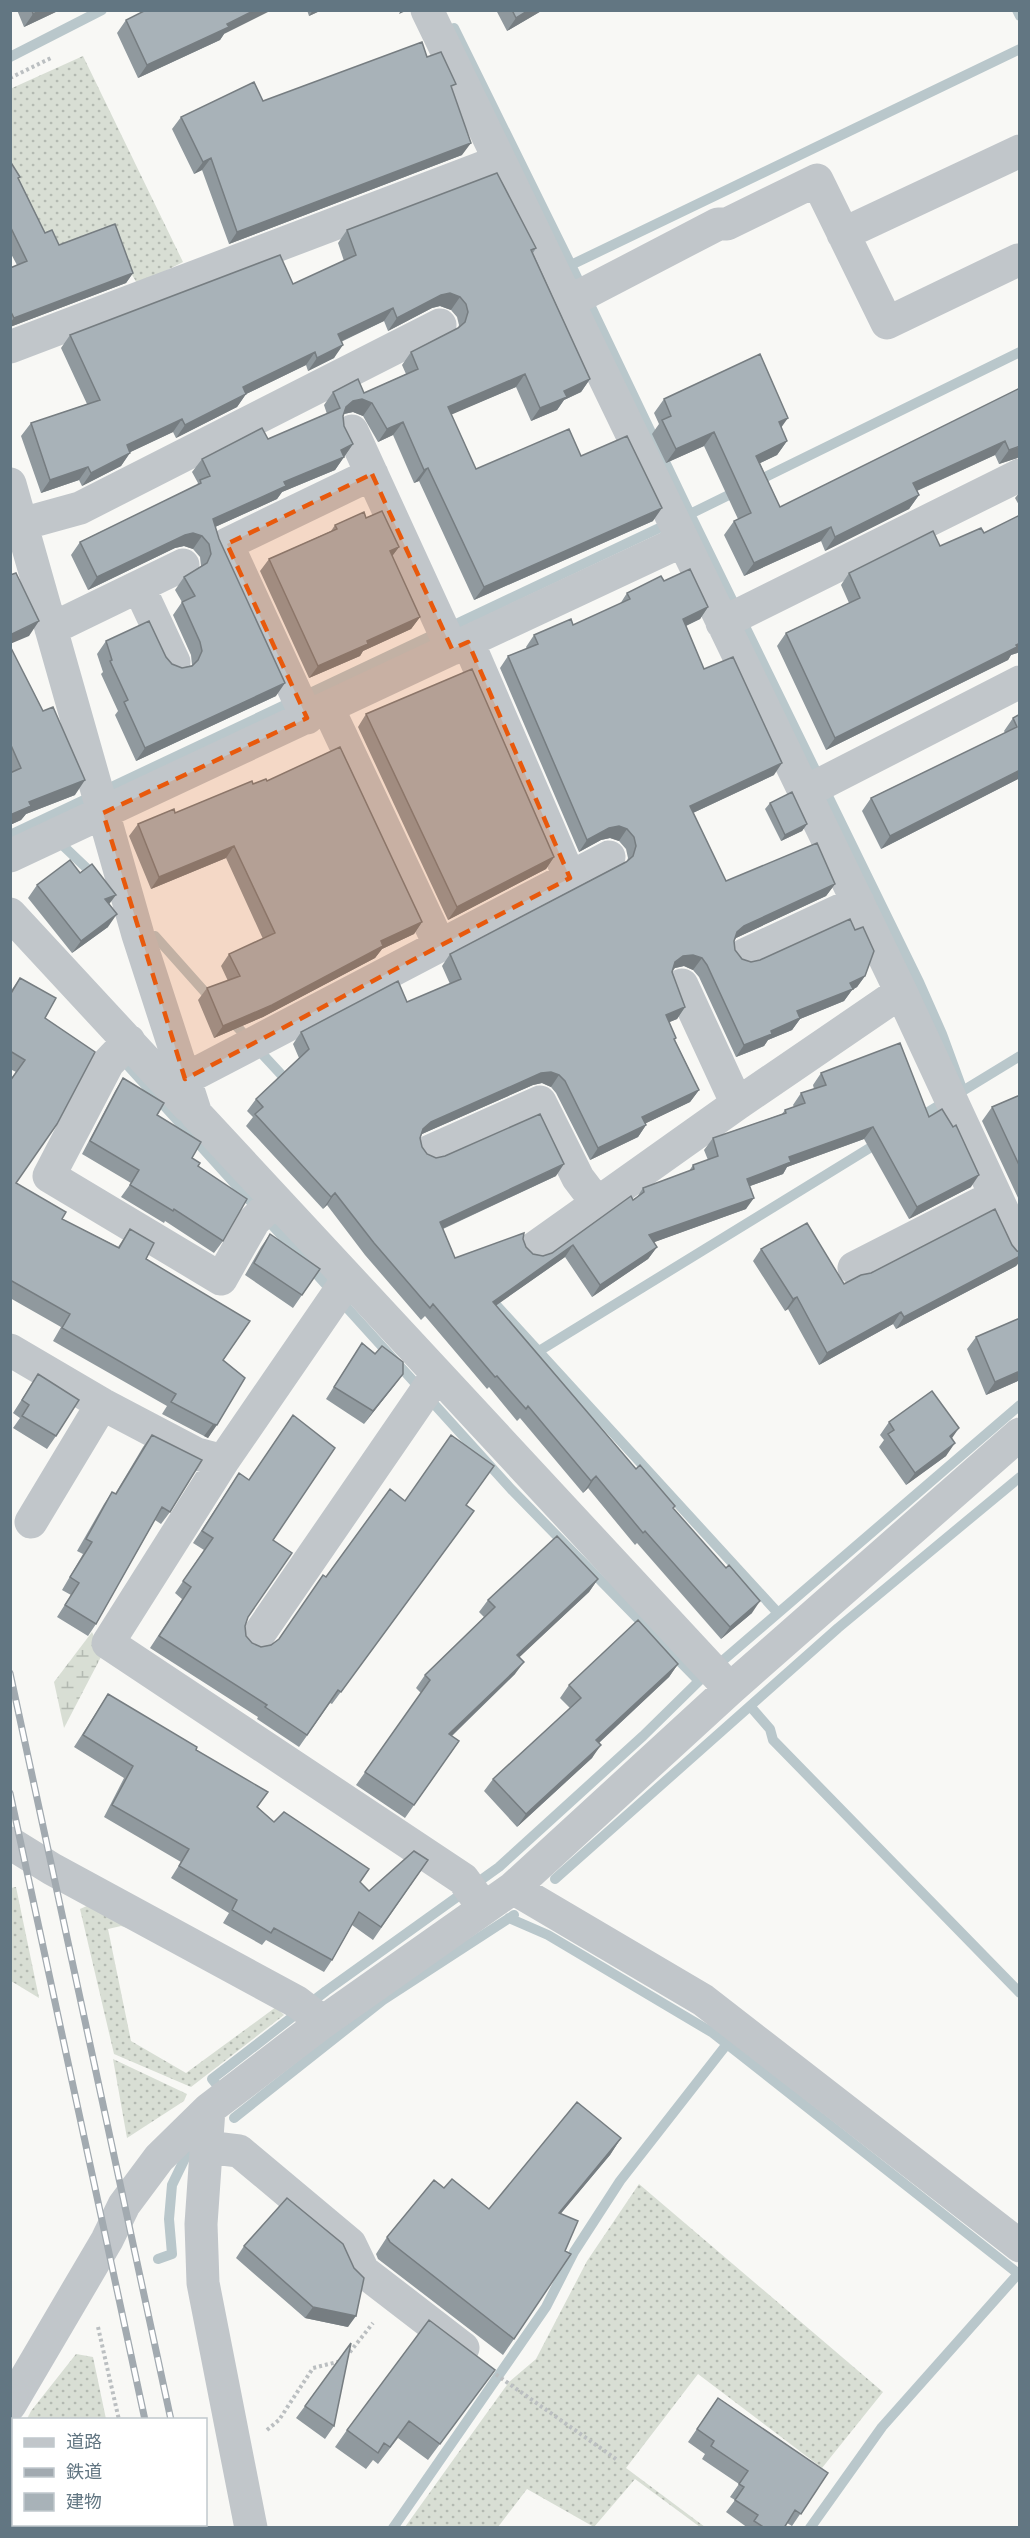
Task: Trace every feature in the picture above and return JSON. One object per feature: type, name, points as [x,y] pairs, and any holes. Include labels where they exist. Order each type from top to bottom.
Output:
[{"type":"street","points":[[427,10],[500,161],[571,287],[676,529],[735,616],[818,786],[858,902],[1020,1248]]},
{"type":"street","points":[[843,234],[1020,151]]},
{"type":"street","points":[[10,347],[500,161]]},
{"type":"street","points":[[571,287],[718,224],[727,224],[817,180],[887,323],[1018,260]]},
{"type":"street","points":[[24,532],[80,508],[440,326]]},
{"type":"street","points":[[352,431],[570,878]]},
{"type":"street","points":[[372,474],[227,544],[307,705],[440,946]]},
{"type":"street","points":[[735,616],[1020,475]]},
{"type":"street","points":[[10,484],[138,935],[196,1114]]},
{"type":"street","points":[[10,856],[55,835],[100,800],[452,637],[676,529]]},
{"type":"street","points":[[51,629],[183,565]]},
{"type":"street","points":[[139,587],[174,663]]},
{"type":"street","points":[[818,786],[1020,682]]},
{"type":"street","points":[[185,1079],[609,857]]},
{"type":"street","points":[[744,955],[858,902]]},
{"type":"street","points":[[10,914],[120,1051],[196,1114],[266,1209],[429,1386],[718,1676]]},
{"type":"street","points":[[682,985],[737,1104]]},
{"type":"street","points":[[532,1249],[737,1104],[902,992]]},
{"type":"street","points":[[120,1051],[49,1176],[221,1279],[266,1209]]},
{"type":"street","points":[[430,1151],[540,1102],[578,1178],[597,1203]]},
{"type":"street","points":[[854,1268],[994,1196]]},
{"type":"street","points":[[341,1289],[211,1458],[108,1643],[474,1895]]},
{"type":"street","points":[[10,1350],[102,1404],[211,1458]]},
{"type":"street","points":[[255,1640],[429,1386]]},
{"type":"street","points":[[31,1522],[102,1404]]},
{"type":"street","points":[[10,2405],[107,2240],[124,2205],[159,2158],[209,2109],[311,2012],[474,1895],[513,1888],[718,1676],[1020,1434]]},
{"type":"street","points":[[10,1843],[52,1869],[311,2012]]},
{"type":"street","points":[[513,1888],[703,2000],[1020,2246]]},
{"type":"street","points":[[209,2109],[201,2224],[203,2283],[251,2528]]},
{"type":"street","points":[[206,2147],[239,2151],[350,2244],[370,2276],[497,2374]]},
{"type":"path","points":[[10,78],[51,57]]},
{"type":"path","points":[[234,2446],[264,2433],[279,2420],[313,2368],[344,2361],[373,2323],[378,2299],[370,2276]]},
{"type":"path","points":[[97,2321],[119,2418]]},
{"type":"path","points":[[497,2374],[616,2459]]},
{"type":"highlighted area","points":[[372,474],[452,649],[468,642],[570,878],[185,1079],[103,813],[307,718],[227,544]]},
{"type":"green space","points":[[83,56],[183,262],[138,285],[104,227],[51,252],[11,177],[10,89]]},
{"type":"green space","points":[[92,1632],[102,1655],[64,1728],[54,1682]]},
{"type":"green space","points":[[16,1887],[39,1998],[11,1981],[11,1888]]},
{"type":"green space","points":[[89,1905],[146,1934],[121,1926],[108,1929],[131,2041],[186,2073],[276,2007],[284,2015],[191,2087],[114,2054],[80,1909]]},
{"type":"green space","points":[[113,2059],[187,2094],[184,2101],[127,2138]]},
{"type":"green space","points":[[639,2184],[883,2392],[822,2468],[698,2374],[626,2468],[705,2527],[700,2527],[635,2479],[594,2527],[527,2489],[498,2527],[405,2527],[509,2382],[536,2359],[587,2261]]},
{"type":"green space","points":[[76,2354],[93,2357],[106,2418],[28,2418]]},
{"type":"building","points":[[146,10],[255,10],[227,24],[229,27],[147,65],[126,20]]},
{"type":"building","points":[[512,10],[529,10],[516,18]]},
{"type":"building","points":[[422,42],[427,57],[441,52],[456,84],[451,86],[471,143],[237,232],[211,158],[203,162],[181,117],[254,82],[263,101]]},
{"type":"building","points":[[10,161],[20,177],[18,178],[45,233],[52,230],[59,245],[115,224],[133,273],[14,318],[10,310],[10,268],[27,261],[10,226]]},
{"type":"building","points":[[497,173],[536,248],[531,250],[590,379],[564,391],[567,397],[540,408],[525,374],[448,407],[476,469],[569,429],[581,456],[627,436],[662,508],[484,587],[428,468],[424,470],[403,422],[387,429],[372,403],[362,399],[353,401],[346,407],[343,416],[344,426],[353,444],[341,450],[344,457],[284,482],[286,486],[213,519],[219,539],[285,683],[145,748],[124,702],[128,700],[110,661],[112,660],[106,641],[149,621],[166,657],[172,664],[182,668],[192,666],[202,651],[182,602],[195,596],[184,577],[207,563],[211,554],[209,544],[202,536],[193,533],[185,535],[97,577],[80,542],[201,483],[200,480],[210,476],[202,459],[262,428],[268,439],[340,408],[333,392],[358,379],[364,393],[418,369],[411,352],[458,328],[465,322],[468,312],[466,304],[460,297],[450,293],[441,295],[397,318],[393,308],[338,334],[343,345],[317,358],[315,352],[243,387],[246,394],[185,425],[182,419],[127,445],[130,453],[91,473],[88,467],[50,480],[31,423],[100,400],[70,335],[280,255],[293,284],[356,255],[347,230]]},
{"type":"building","points":[[760,354],[788,418],[779,422],[787,441],[756,456],[780,507],[1020,388],[1020,446],[1009,450],[1005,441],[913,483],[919,495],[835,537],[831,527],[754,563],[734,521],[751,513],[714,432],[676,449],[662,420],[671,416],[664,399]]},
{"type":"building","points":[[382,511],[399,547],[390,551],[420,617],[367,641],[368,644],[318,666],[269,559],[337,529],[335,525],[364,512],[366,518]]},
{"type":"building","points":[[1020,515],[1020,643],[1016,645],[1017,647],[835,738],[786,633],[860,598],[849,573],[933,531],[940,546],[981,528],[984,533]]},
{"type":"building","points":[[690,569],[708,607],[683,619],[704,669],[733,657],[782,763],[690,806],[726,881],[817,843],[835,884],[744,926],[737,932],[734,941],[735,950],[742,959],[751,962],[760,960],[850,919],[855,930],[863,927],[874,951],[865,976],[850,983],[853,989],[797,1011],[800,1018],[771,1031],[772,1034],[744,1045],[707,965],[702,958],[693,955],[683,956],[675,962],[672,972],[685,1007],[666,1015],[676,1038],[674,1039],[699,1090],[642,1117],[646,1125],[598,1148],[565,1081],[559,1075],[551,1072],[541,1073],[431,1122],[423,1129],[420,1138],[427,1154],[436,1158],[540,1114],[564,1164],[440,1222],[455,1258],[524,1233],[523,1239],[526,1247],[533,1254],[543,1256],[552,1253],[631,1196],[633,1200],[644,1192],[643,1188],[694,1169],[693,1165],[718,1156],[713,1138],[786,1113],[785,1110],[805,1103],[801,1093],[826,1085],[821,1073],[900,1043],[929,1117],[942,1109],[953,1127],[956,1125],[979,1175],[917,1207],[873,1127],[789,1157],[791,1162],[747,1179],[754,1198],[649,1235],[657,1247],[600,1285],[573,1245],[493,1302],[636,1469],[640,1465],[675,1506],[673,1508],[726,1568],[729,1565],[760,1601],[730,1627],[645,1531],[643,1533],[596,1476],[591,1481],[528,1406],[526,1409],[497,1376],[495,1377],[433,1304],[430,1308],[335,1193],[331,1197],[255,1114],[263,1107],[256,1099],[309,1049],[301,1032],[398,981],[407,1002],[461,979],[450,954],[626,862],[633,856],[636,846],[634,837],[627,829],[619,826],[609,828],[587,840],[508,656],[538,644],[534,635],[571,619],[573,625],[630,599],[627,593],[661,576],[664,581]]},
{"type":"building","points":[[16,573],[39,621],[10,635],[10,575]]},
{"type":"building","points":[[10,646],[43,711],[53,707],[85,780],[29,802],[31,806],[10,815],[10,773],[21,768],[10,743]]},
{"type":"building","points":[[472,669],[554,857],[457,907],[366,714]]},
{"type":"building","points":[[1020,714],[1020,770],[890,836],[871,798],[1017,727],[1013,718]]},
{"type":"building","points":[[340,747],[422,922],[381,941],[383,946],[272,1005],[223,1026],[207,988],[240,976],[229,954],[275,933],[234,846],[159,877],[138,824],[174,809],[175,813],[252,781],[253,784],[266,779],[267,781]]},
{"type":"building","points":[[792,792],[807,824],[785,835],[770,803]]},
{"type":"building","points":[[70,860],[80,873],[92,864],[116,895],[105,899],[117,914],[81,941],[37,885]]},
{"type":"building","points":[[20,978],[56,998],[45,1018],[95,1052],[57,1124],[16,1183],[66,1212],[62,1219],[119,1248],[130,1229],[154,1243],[146,1259],[250,1321],[223,1360],[245,1378],[217,1425],[171,1402],[176,1394],[62,1328],[70,1314],[10,1280],[10,1081],[25,1060],[10,1051],[10,995]]},
{"type":"building","points":[[123,1078],[164,1103],[157,1115],[201,1142],[192,1158],[200,1163],[198,1166],[247,1199],[223,1241],[174,1209],[173,1211],[130,1185],[139,1170],[90,1141]]},
{"type":"building","points":[[1020,1095],[1020,1167],[992,1107]]},
{"type":"building","points":[[995,1209],[1012,1245],[1020,1252],[1020,1256],[904,1317],[901,1312],[827,1353],[797,1297],[793,1299],[761,1249],[807,1223],[844,1284],[861,1275],[871,1273]]},
{"type":"building","points":[[270,1234],[320,1269],[302,1295],[254,1263]]},
{"type":"building","points":[[1020,1318],[1020,1371],[995,1382],[976,1337]]},
{"type":"building","points":[[362,1343],[375,1354],[382,1346],[403,1362],[403,1374],[373,1411],[334,1387]]},
{"type":"building","points":[[38,1374],[79,1400],[56,1436],[22,1416],[29,1405],[22,1400]]},
{"type":"building","points":[[932,1391],[959,1428],[950,1436],[955,1443],[915,1473],[888,1434],[894,1430],[889,1422]]},
{"type":"building","points":[[293,1415],[335,1448],[273,1540],[292,1553],[248,1617],[245,1626],[246,1636],[252,1643],[261,1647],[271,1645],[279,1639],[323,1575],[326,1577],[390,1489],[405,1501],[451,1435],[494,1466],[466,1505],[474,1511],[341,1692],[338,1690],[307,1735],[265,1707],[267,1705],[159,1636],[191,1587],[183,1581],[213,1538],[202,1531],[239,1473],[249,1480]]},
{"type":"building","points":[[152,1435],[202,1460],[170,1512],[162,1507],[96,1624],[65,1605],[79,1583],[70,1577],[92,1542],[86,1539],[112,1492],[116,1494]]},
{"type":"building","points":[[557,1536],[598,1579],[517,1655],[524,1662],[449,1734],[459,1741],[414,1805],[365,1772],[430,1680],[425,1675],[495,1607],[488,1600]]},
{"type":"building","points":[[638,1620],[678,1664],[596,1740],[601,1745],[526,1814],[493,1779],[581,1698],[569,1685]]},
{"type":"building","points":[[108,1694],[268,1792],[257,1807],[274,1822],[284,1812],[369,1869],[360,1882],[369,1891],[414,1851],[428,1860],[381,1927],[359,1912],[332,1960],[274,1928],[271,1933],[232,1910],[237,1900],[179,1866],[189,1849],[112,1805],[133,1766],[83,1735]]},
{"type":"building","points":[[577,2102],[621,2138],[559,2213],[578,2221],[565,2251],[571,2254],[514,2339],[390,2242],[387,2237],[434,2180],[444,2188],[452,2179],[489,2209]]},
{"type":"building","points":[[287,2198],[343,2244],[354,2268],[364,2278],[356,2316],[313,2307],[244,2246]]},
{"type":"building","points":[[429,2320],[495,2370],[440,2444],[409,2421],[390,2447],[384,2443],[378,2453],[347,2430]]},
{"type":"building","points":[[351,2343],[334,2426],[305,2406]]},
{"type":"building","points":[[718,2398],[828,2473],[801,2514],[795,2510],[784,2528],[765,2528],[754,2521],[758,2515],[735,2500],[744,2487],[739,2484],[748,2471],[711,2446],[714,2441],[697,2429]]},
{"type":"building","points":[[10,2516],[12,2526],[108,2526],[107,2528],[10,2528]]},
{"type":"waterway","points":[[10,57],[102,10]]},
{"type":"waterway","points":[[1017,10],[1020,16]]},
{"type":"waterway","points":[[454,28],[571,265],[1020,49]]},
{"type":"waterway","points":[[559,272],[571,265],[919,982],[942,1034],[961,1086]]},
{"type":"waterway","points":[[753,483],[1020,352]]},
{"type":"waterway","points":[[686,516],[739,490]]},
{"type":"waterway","points":[[10,835],[672,522]]},
{"type":"waterway","points":[[56,839],[97,878]]},
{"type":"waterway","points":[[155,936],[212,1000]]},
{"type":"waterway","points":[[229,1018],[290,1084]]},
{"type":"waterway","points":[[915,1120],[1020,1056]]},
{"type":"waterway","points":[[120,1057],[511,1489],[699,1681]]},
{"type":"waterway","points":[[539,1351],[881,1141]]},
{"type":"waterway","points":[[487,1295],[778,1613]]},
{"type":"waterway","points":[[216,2084],[212,2079],[326,1991],[499,1867],[643,1736],[699,1681],[1020,1405]]},
{"type":"waterway","points":[[555,1879],[838,1628],[1020,1477]]},
{"type":"waterway","points":[[750,1706],[770,1729],[773,1740],[1020,1993]]},
{"type":"waterway","points":[[234,2118],[383,2000],[514,1915]]},
{"type":"waterway","points":[[509,1918],[548,1935],[713,2033],[1020,2275]]},
{"type":"waterway","points":[[393,2528],[546,2307],[574,2252],[620,2181],[727,2044]]},
{"type":"waterway","points":[[158,2259],[172,2254],[169,2219],[172,2185],[188,2152]]},
{"type":"waterway","points":[[810,2528],[882,2427],[1018,2274]]},
{"type":"railway","points":[[10,1673],[171,2418]]},
{"type":"railway","points":[[10,1793],[145,2418]]}]
